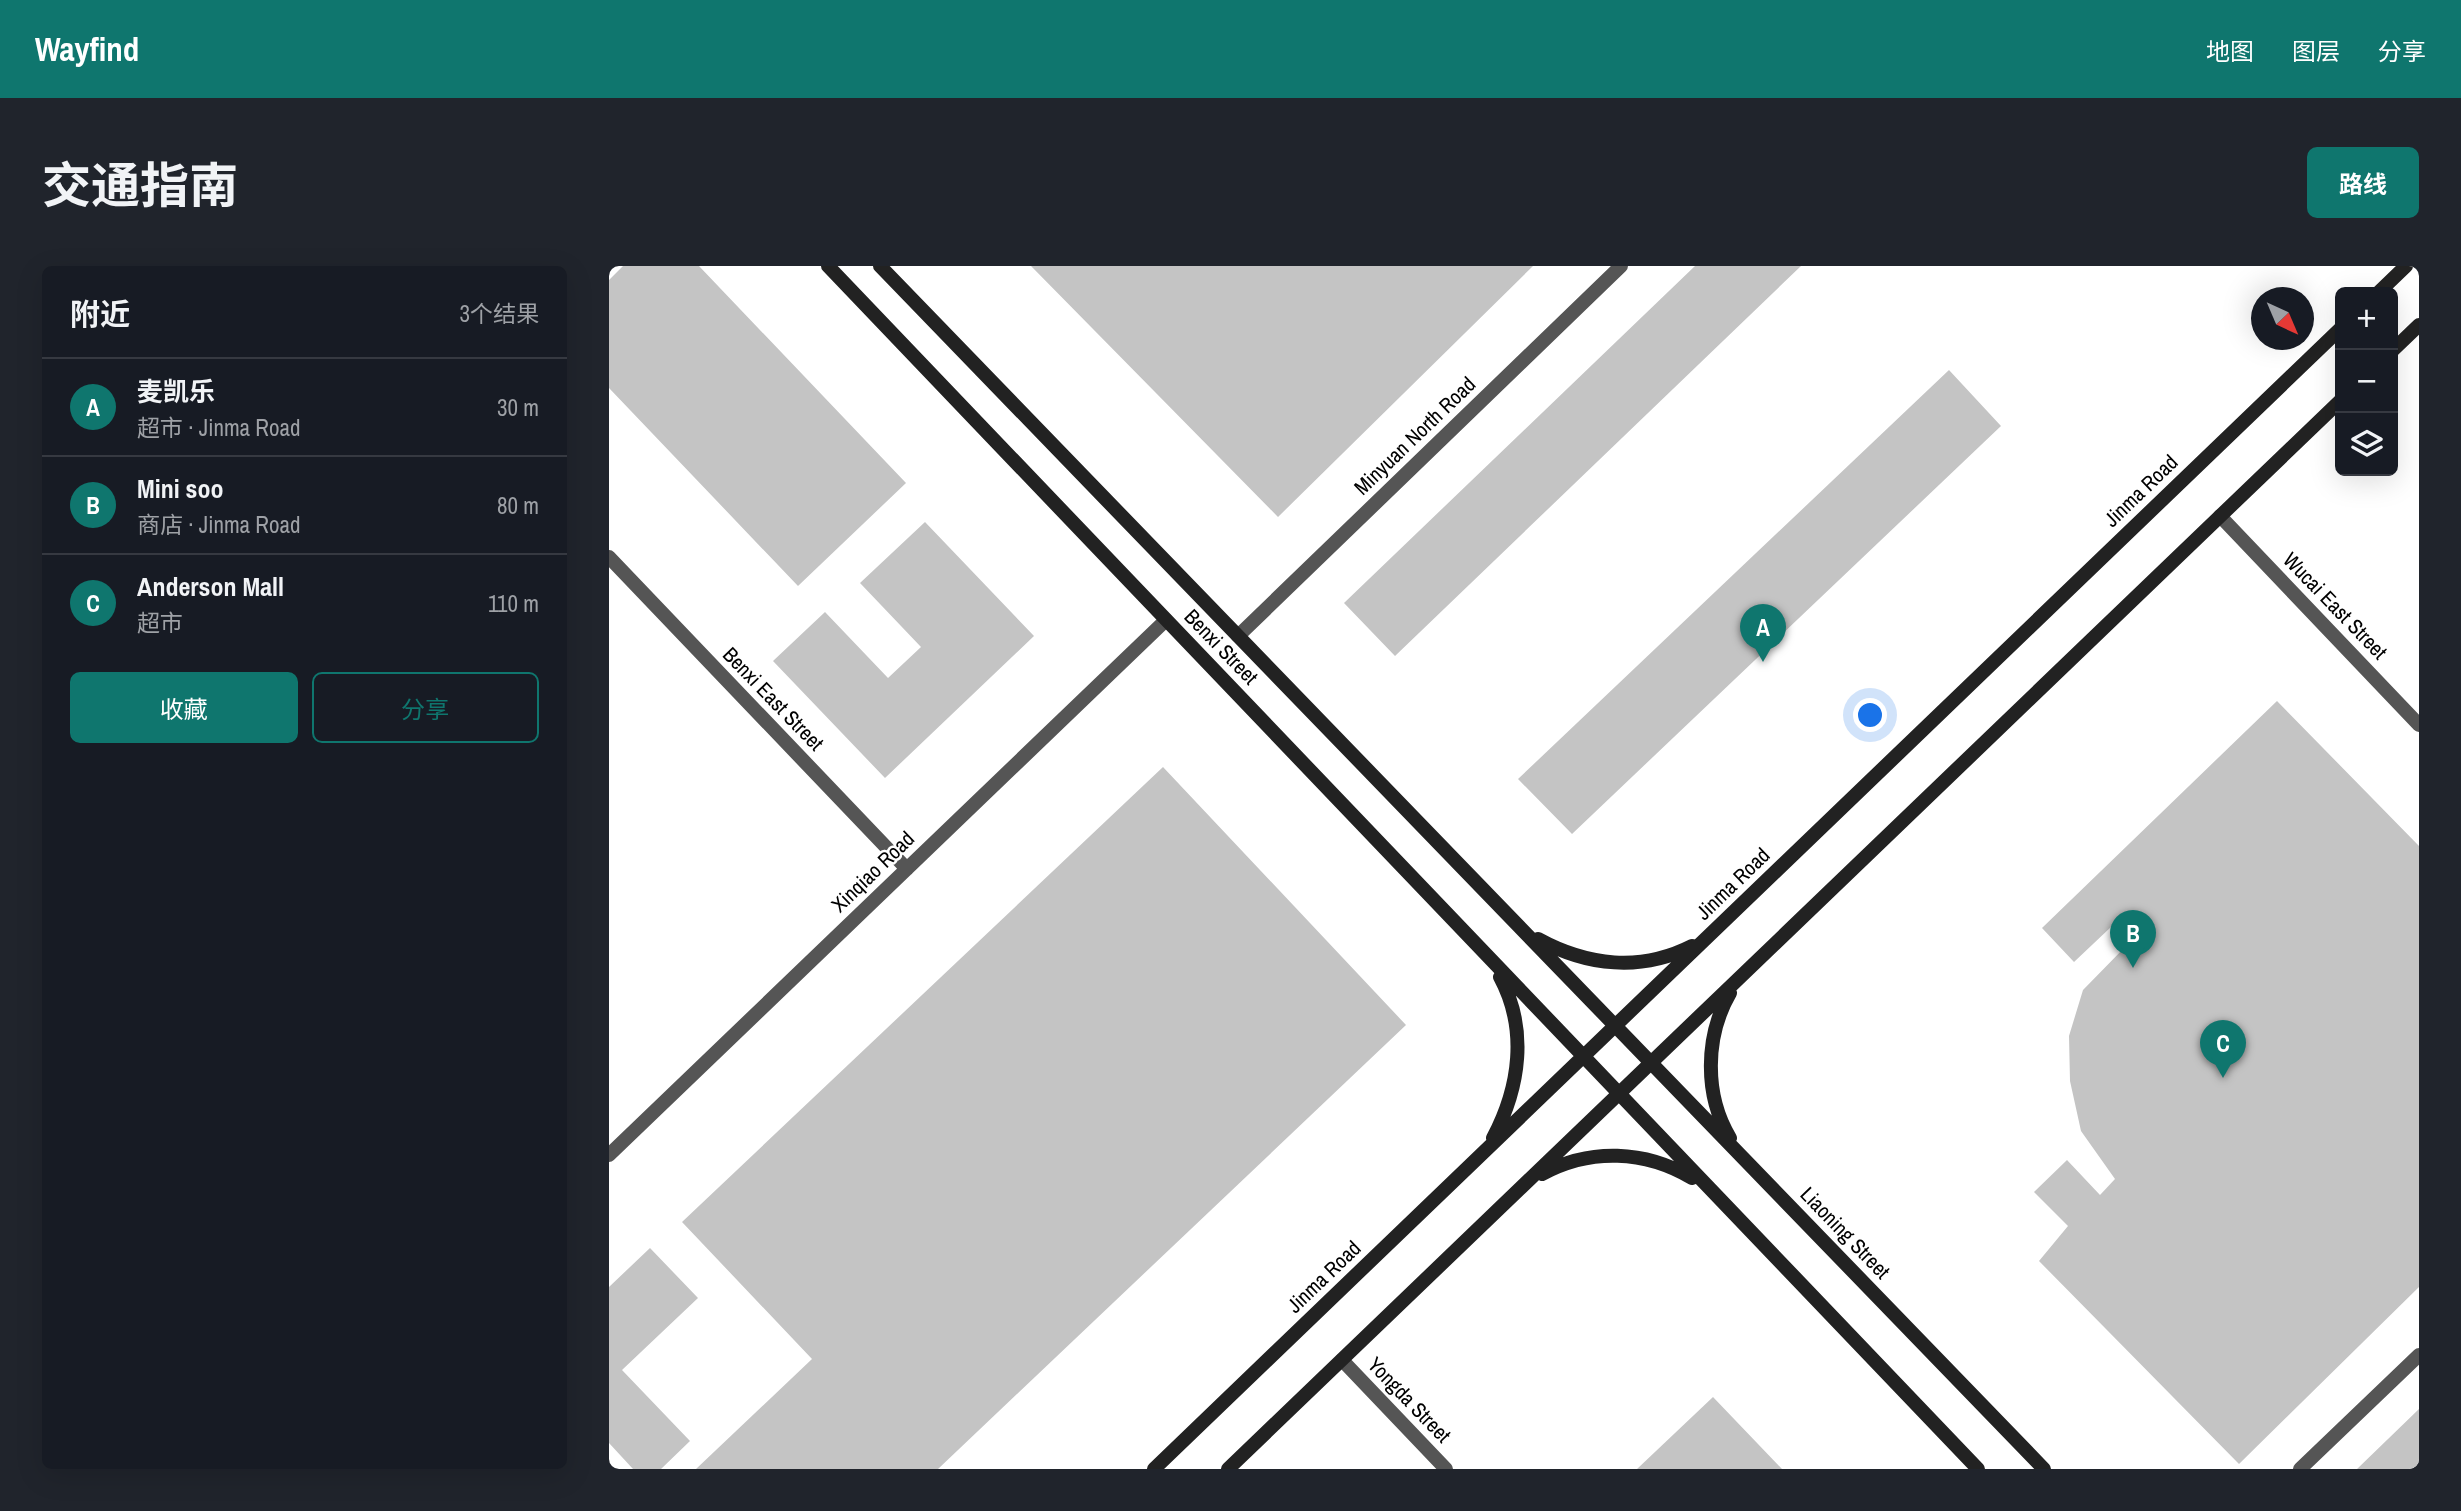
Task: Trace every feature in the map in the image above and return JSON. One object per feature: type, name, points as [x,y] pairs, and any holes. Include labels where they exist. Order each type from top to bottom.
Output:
[{"type":"main road","name":"Benxi Street","points":[[828,266],[1584,1056]]},
{"type":"main road","name":"Benxi Street","points":[[880,266],[1615,1026]]},
{"type":"main road","points":[[2384,287],[2406,266]]},
{"type":"main road","points":[[2398,345],[2419,325]]},
{"type":"main road","name":"Jinma Road","points":[[1154,1469],[2335,334]]},
{"type":"main road","points":[[1228,1469],[2335,406]]},
{"type":"main road","points":[[1524,931],[1579,958],[1611,963],[1645,962],[1676,954],[1706,939]]},
{"type":"main road","points":[[1487,1149],[1504,1115],[1515,1080],[1518,1042],[1515,1014],[1507,989],[1491,960]]},
{"type":"main road","points":[[1739,978],[1721,1008],[1712,1041],[1711,1069],[1716,1101],[1725,1129],[1742,1157]]},
{"type":"main road","name":"Liaoning Street","points":[[1615,1026],[2044,1469]]},
{"type":"main road","points":[[1584,1056],[1978,1469]]},
{"type":"main road","points":[[1525,1183],[1556,1167],[1588,1157],[1618,1155],[1647,1159],[1676,1168],[1708,1187]]},
{"type":"street","name":"Minyuan North Road","points":[[1238,636],[1621,266]]},
{"type":"street","name":"Wucai East Street","points":[[2220,516],[2419,725]]},
{"type":"street","name":"Benxi East Street","points":[[609,557],[907,869]]},
{"type":"street","name":"Xinqiao Road","points":[[609,1155],[1166,620]]},
{"type":"street","points":[[2300,1469],[2419,1355]]},
{"type":"street","name":"Yongda Street","points":[[1342,1360],[1447,1469]]},
{"type":"building","points":[[623,266],[699,266],[906,483],[798,586],[609,388],[609,280]]},
{"type":"building","points":[[1031,266],[1533,266],[1278,517]]},
{"type":"building","points":[[1695,266],[1801,266],[1395,656],[1344,603]]},
{"type":"building","points":[[1949,370],[2001,426],[1572,834],[1518,779]]},
{"type":"building","points":[[925,522],[1034,636],[885,778],[773,661],[825,612],[888,678],[921,647],[860,583]]},
{"type":"building","points":[[2277,701],[2419,846],[2419,1287],[2239,1464],[2039,1261],[2068,1226],[2034,1192],[2067,1160],[2100,1195],[2115,1179],[2081,1131],[2070,1081],[2069,1036],[2083,990],[2127,945],[2111,927],[2074,962],[2042,928]]},
{"type":"building","points":[[1163,767],[1406,1025],[938,1469],[696,1469],[812,1359],[682,1222]]},
{"type":"building","points":[[650,1248],[698,1298],[622,1370],[690,1441],[661,1469],[633,1469],[609,1443],[609,1287]]},
{"type":"building","points":[[1713,1397],[1782,1469],[1637,1469]]},
{"type":"building","points":[[2419,1409],[2419,1469],[2357,1469]]},
{"type":"place","name":"麦凯乐","points":[[1763,662]]},
{"type":"place","name":"Mini soo","points":[[2133,968]]},
{"type":"place","name":"Anderson Mall","points":[[2223,1078]]}]
